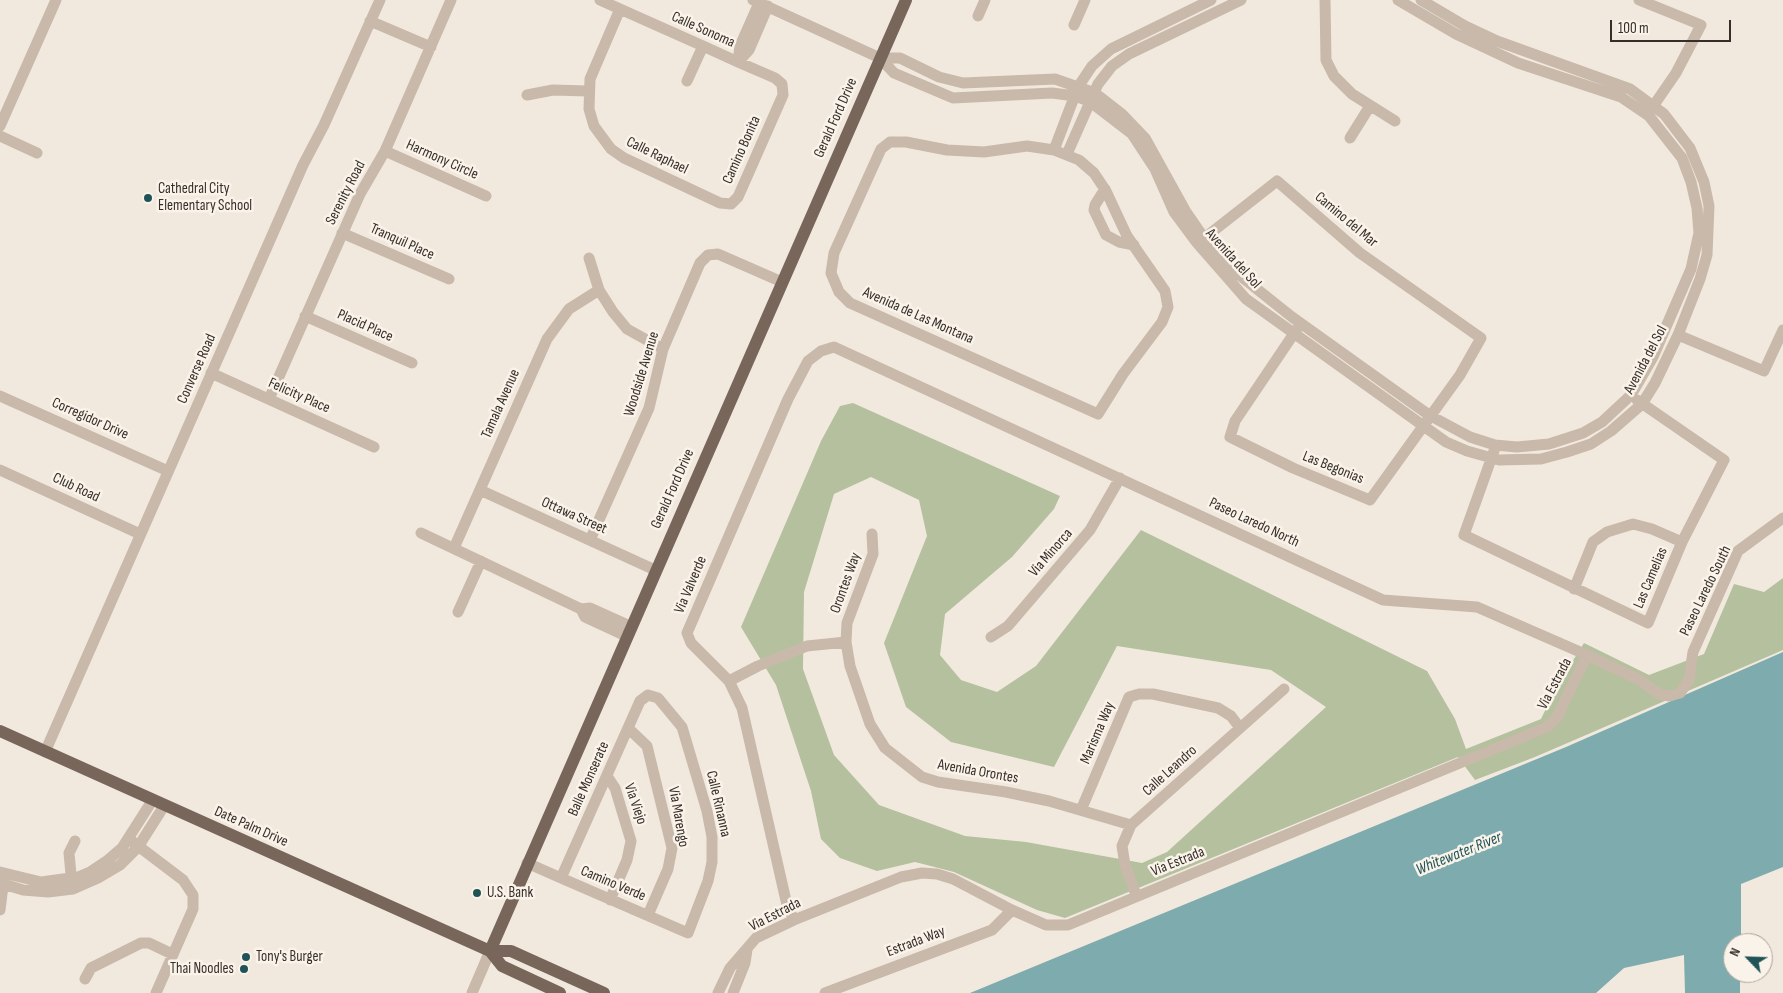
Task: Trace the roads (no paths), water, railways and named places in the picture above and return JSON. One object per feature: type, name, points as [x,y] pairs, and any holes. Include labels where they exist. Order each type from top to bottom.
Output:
[{"type":"main road","name":"Gerald Ford Drive","points":[[490,951],[628,631],[906,0]]},
{"type":"main road","name":"Date Palm Drive","points":[[0,732],[490,951],[511,951],[604,993]]},
{"type":"main road","name":"Date Palm Drive","points":[[490,951],[502,966],[560,993]]},
{"type":"street","points":[[0,126],[56,0]]},
{"type":"street","name":"Converse Road","points":[[44,752],[303,165],[324,126],[380,0]]},
{"type":"street","name":"Serenity Road","points":[[269,399],[366,180],[385,151],[451,0]]},
{"type":"street","name":"Calle Sonoma","points":[[600,0],[775,78],[782,84],[783,96]]},
{"type":"street","points":[[978,16],[985,0]]},
{"type":"street","points":[[1074,25],[1085,0]]},
{"type":"street","points":[[1184,0],[1189,11]]},
{"type":"street","points":[[1054,150],[1076,91],[1092,66],[1111,49],[1211,0]]},
{"type":"street","points":[[1067,154],[1103,77],[1112,66],[1129,54],[1241,0]]},
{"type":"street","points":[[1325,0],[1326,60],[1334,76],[1352,94],[1396,121]]},
{"type":"street","name":"Avenida del Sol","points":[[1200,240],[1253,288],[1301,324],[1429,415],[1470,438],[1495,445],[1517,447],[1564,440],[1602,422],[1631,395],[1653,357],[1692,269],[1696,252],[1699,233],[1697,208],[1691,182],[1682,158],[1649,116],[1621,97],[1518,62],[1456,34],[1398,0]]},
{"type":"street","name":"Avenida del Sol","points":[[880,58],[900,58],[940,77],[963,83],[1033,79],[1055,80],[1093,97],[1122,114],[1145,138],[1200,240],[1246,299],[1446,442],[1492,458],[1520,461],[1541,459],[1591,444],[1612,430],[1642,404],[1655,383],[1678,335],[1700,279],[1707,255],[1709,206],[1699,166],[1690,148],[1654,105],[1612,81],[1549,62],[1497,41],[1465,26],[1422,0]]},
{"type":"street","points":[[1639,0],[1701,25],[1676,73],[1654,105]]},
{"type":"street","points":[[738,62],[740,46],[760,3],[880,58]]},
{"type":"street","name":"Calle Raphael","points":[[620,9],[594,66],[588,91],[589,109],[594,126],[611,149],[624,158],[720,203]]},
{"type":"street","points":[[370,21],[430,47]]},
{"type":"street","points":[[687,81],[703,46]]},
{"type":"street","name":"Avenida del Sol","points":[[880,58],[894,73],[953,98],[1076,91]]},
{"type":"street","points":[[527,95],[553,90],[588,91]]},
{"type":"street","name":"Camino Bonita","points":[[720,203],[731,204],[738,197],[783,96]]},
{"type":"street","points":[[1350,138],[1370,106]]},
{"type":"street","points":[[0,136],[37,153]]},
{"type":"street","name":"Avenida de Las Montana","points":[[890,142],[906,142],[947,150],[984,152],[1027,146],[1067,154],[1079,160],[1094,173],[1105,189],[1127,236],[1165,291],[1168,307],[1162,322],[1123,374],[1098,414],[850,303],[839,292],[831,273],[834,253],[880,149],[890,142]]},
{"type":"street","name":"Harmony Circle","points":[[385,151],[486,196]]},
{"type":"street","name":"Camino del Mar","points":[[1200,240],[1277,181],[1360,253],[1481,338]]},
{"type":"street","points":[[1105,189],[1094,210],[1106,235],[1119,242],[1134,245]]},
{"type":"street","name":"Tranquil Place","points":[[342,233],[449,279]]},
{"type":"street","name":"Woodside Avenue","points":[[590,540],[649,408],[663,349],[700,263],[708,256],[718,254],[782,282]]},
{"type":"street","points":[[588,258],[599,290],[627,329],[663,349]]},
{"type":"street","name":"Tamala Avenue","points":[[454,548],[547,339],[569,309],[599,290]]},
{"type":"street","name":"Placid Place","points":[[306,316],[412,363]]},
{"type":"street","name":"Las Begonias","points":[[1301,324],[1235,421],[1230,438],[1294,468],[1370,500],[1429,415],[1460,375],[1481,338]]},
{"type":"street","points":[[1678,335],[1764,371],[1783,330]]},
{"type":"street","name":"Paseo Laredo North","points":[[821,351],[834,347],[1383,600],[1477,607],[1640,680],[1659,694],[1669,696],[1680,693]]},
{"type":"street","name":"Via Valverde","points":[[794,920],[787,906],[742,708],[729,681],[691,643],[687,633],[788,399],[808,361],[821,351]]},
{"type":"street","name":"Felicity Place","points":[[211,373],[374,447]]},
{"type":"street","name":"Las Camelias","points":[[1495,445],[1464,535],[1648,623],[1682,542],[1724,460],[1631,395]]},
{"type":"street","name":"Corregidor Drive","points":[[0,396],[168,471]]},
{"type":"street","name":"Club Road","points":[[0,470],[140,534]]},
{"type":"street","name":"Via Minorca","points":[[991,637],[1008,626],[1090,530],[1120,478]]},
{"type":"street","name":"Ottawa Street","points":[[480,490],[655,570]]},
{"type":"street","name":"Paseo Laredo South","points":[[1680,693],[1688,680],[1693,652],[1738,551],[1783,518]]},
{"type":"street","points":[[1574,589],[1593,542],[1607,532],[1633,524],[1652,528],[1682,542]]},
{"type":"street","points":[[421,533],[581,609],[585,617],[594,615],[628,631]]},
{"type":"street","name":"Orontes Way","points":[[846,642],[847,623],[873,554],[872,534]]},
{"type":"street","points":[[458,612],[481,561]]},
{"type":"street","points":[[729,681],[758,666],[807,646],[846,642]]},
{"type":"street","name":"Avenida Orontes","points":[[846,642],[850,666],[870,724],[885,748],[916,772],[938,782],[1006,792],[1081,810],[1131,825]]},
{"type":"street","name":"Via Estrada","points":[[725,992],[730,968],[756,938],[794,920],[901,877],[922,873],[937,874],[953,879],[1012,910],[1046,925],[1068,925],[1547,727],[1557,717],[1587,655]]},
{"type":"street","name":"Calle Leandro","points":[[1136,896],[1125,864],[1122,846],[1131,825],[1284,689]]},
{"type":"street","name":"Marisma Way","points":[[1081,810],[1130,697],[1139,694],[1153,694],[1218,708],[1231,716],[1240,728]]},
{"type":"street","name":"Balle Monserate","points":[[561,878],[640,701],[648,695]]},
{"type":"street","name":"Calle Rinanna","points":[[648,695],[658,698],[682,727],[707,811],[712,837],[712,862],[708,881],[688,933]]},
{"type":"street","name":"Via Marengo","points":[[628,728],[647,746],[672,848],[668,869],[648,915]]},
{"type":"street","name":"Via Viejo","points":[[607,776],[615,788],[631,842],[627,860],[610,900]]},
{"type":"street","points":[[134,843],[152,801]]},
{"type":"street","points":[[0,910],[2,878],[35,892],[72,884],[109,872],[164,806]]},
{"type":"street","points":[[72,884],[69,853],[74,841]]},
{"type":"street","points":[[134,843],[183,880],[193,895],[193,909],[156,993]]},
{"type":"street","name":"Camino Verde","points":[[527,862],[688,933]]},
{"type":"street","name":"Estrada Way","points":[[825,993],[992,930],[1012,910]]},
{"type":"street","points":[[85,979],[91,968],[141,943],[149,942],[172,954]]},
{"type":"street","name":"Gerald Ford Drive","points":[[472,993],[490,951]]},
{"type":"water","name":"Whitewater River","points":[[1783,652],[1783,867],[1741,884],[1741,933],[1723,933],[1723,983],[1740,983],[1740,993],[1685,993],[1684,955],[1624,968],[1596,993],[970,993],[1566,747]]},
{"type":"place","name":"Cathedral City Elementary School","points":[[148,198]]},
{"type":"place","name":"U.S. Bank","points":[[477,893]]},
{"type":"place","name":"Tony's Burger","points":[[246,957]]},
{"type":"place","name":"Thai Noodles","points":[[244,969]]}]
